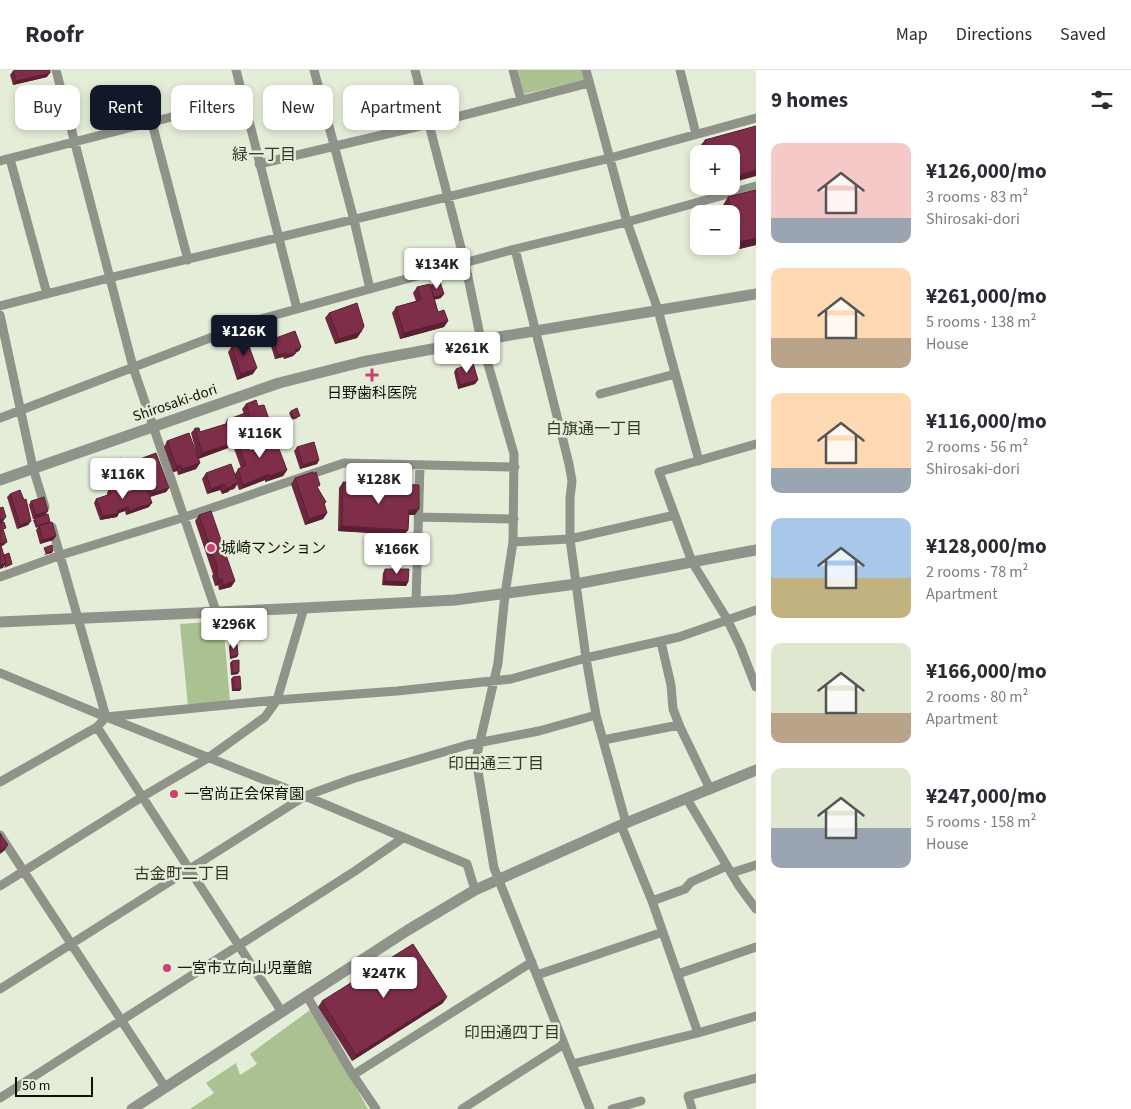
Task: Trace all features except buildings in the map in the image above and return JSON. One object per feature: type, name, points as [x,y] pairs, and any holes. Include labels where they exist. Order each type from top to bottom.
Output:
[{"type":"street","points":[[56,70],[133,367],[216,611]]},
{"type":"street","points":[[236,70],[239,85]]},
{"type":"street","points":[[314,70],[354,220],[370,289]]},
{"type":"street","points":[[415,70],[419,85]]},
{"type":"street","points":[[513,70],[521,100]]},
{"type":"street","points":[[586,70],[627,222],[658,310],[699,461]]},
{"type":"street","points":[[680,70],[696,134]]},
{"type":"street","points":[[459,116],[590,84]]},
{"type":"street","points":[[0,306],[109,278],[610,158],[756,118]]},
{"type":"street","points":[[0,161],[122,130]]},
{"type":"street","points":[[154,130],[188,260]]},
{"type":"street","points":[[250,130],[297,309]]},
{"type":"street","points":[[259,164],[403,130]]},
{"type":"street","points":[[431,130],[465,263],[481,340],[514,454],[515,467],[513,542],[498,662],[476,759],[494,868],[590,1109]]},
{"type":"street","points":[[10,159],[47,294]]},
{"type":"street","points":[[0,418],[257,320],[515,249],[627,222],[756,186]]},
{"type":"street","points":[[515,249],[559,418],[572,481],[570,539],[586,658],[596,715],[624,824],[698,1033]]},
{"type":"street","name":"Shirosaki-dori","points":[[0,480],[279,383],[362,362],[535,330],[756,294]]},
{"type":"street","points":[[0,316],[33,468],[61,555],[106,717]]},
{"type":"street","points":[[600,394],[675,374]]},
{"type":"street","points":[[756,444],[659,472],[692,562],[728,619],[756,687]]},
{"type":"street","points":[[0,577],[61,555],[185,517],[344,463],[515,467]]},
{"type":"street","points":[[416,602],[420,465]]},
{"type":"street","points":[[513,542],[570,539],[675,515]]},
{"type":"street","points":[[418,517],[514,519]]},
{"type":"street","points":[[0,622],[416,602],[505,594],[576,584],[756,550]]},
{"type":"street","points":[[0,886],[208,758],[265,717],[278,700],[304,608]]},
{"type":"street","points":[[0,782],[97,727],[106,717],[511,679],[586,658],[679,637],[756,610]]},
{"type":"street","points":[[661,642],[671,685],[673,709],[710,789]]},
{"type":"street","points":[[0,673],[305,796],[467,864],[475,890]]},
{"type":"street","points":[[0,989],[305,796],[467,745],[539,731],[596,715]]},
{"type":"street","points":[[603,740],[679,725]]},
{"type":"street","points":[[97,727],[188,870],[239,944],[282,1012]]},
{"type":"street","points":[[132,1109],[475,890],[498,878],[624,824],[756,770]]},
{"type":"street","points":[[687,799],[729,870],[756,909]]},
{"type":"street","points":[[0,835],[165,1087]]},
{"type":"street","points":[[0,1098],[355,871],[403,838]]},
{"type":"street","points":[[652,901],[685,889],[691,882],[729,870],[756,865]]},
{"type":"street","points":[[537,975],[663,932]]},
{"type":"street","points":[[678,974],[756,947]]},
{"type":"street","points":[[353,1075],[532,962]]},
{"type":"street","points":[[307,996],[353,1075],[376,1109]]},
{"type":"street","points":[[572,1064],[698,1033],[756,1016]]},
{"type":"street","points":[[462,1109],[564,1044]]},
{"type":"street","points":[[692,1109],[688,1096],[756,1078]]},
{"type":"street","points":[[612,1109],[641,1101]]},
{"type":"green space","points":[[518,70],[582,70],[585,80],[524,94]]},
{"type":"green space","points":[[223,621],[230,702],[188,706],[180,624]]},
{"type":"green space","points":[[310,1010],[313,1010],[368,1109],[190,1109],[214,1093],[206,1083],[236,1063],[240,1075],[257,1064],[250,1054]]},
{"type":"place","name":"日野歯科医院","points":[[372,375]]},
{"type":"place","name":"城崎マンション","points":[[211,548]]},
{"type":"place","name":"一宮尚正会保育園","points":[[174,794]]},
{"type":"place","name":"一宮市立向山児童館","points":[[167,968]]},
{"type":"district","name":"緑一丁目","points":[[264,155]]},
{"type":"district","name":"白旗通一丁目","points":[[594,429]]},
{"type":"district","name":"印田通三丁目","points":[[496,764]]},
{"type":"district","name":"古金町二丁目","points":[[182,874]]},
{"type":"district","name":"印田通四丁目","points":[[512,1033]]}]
